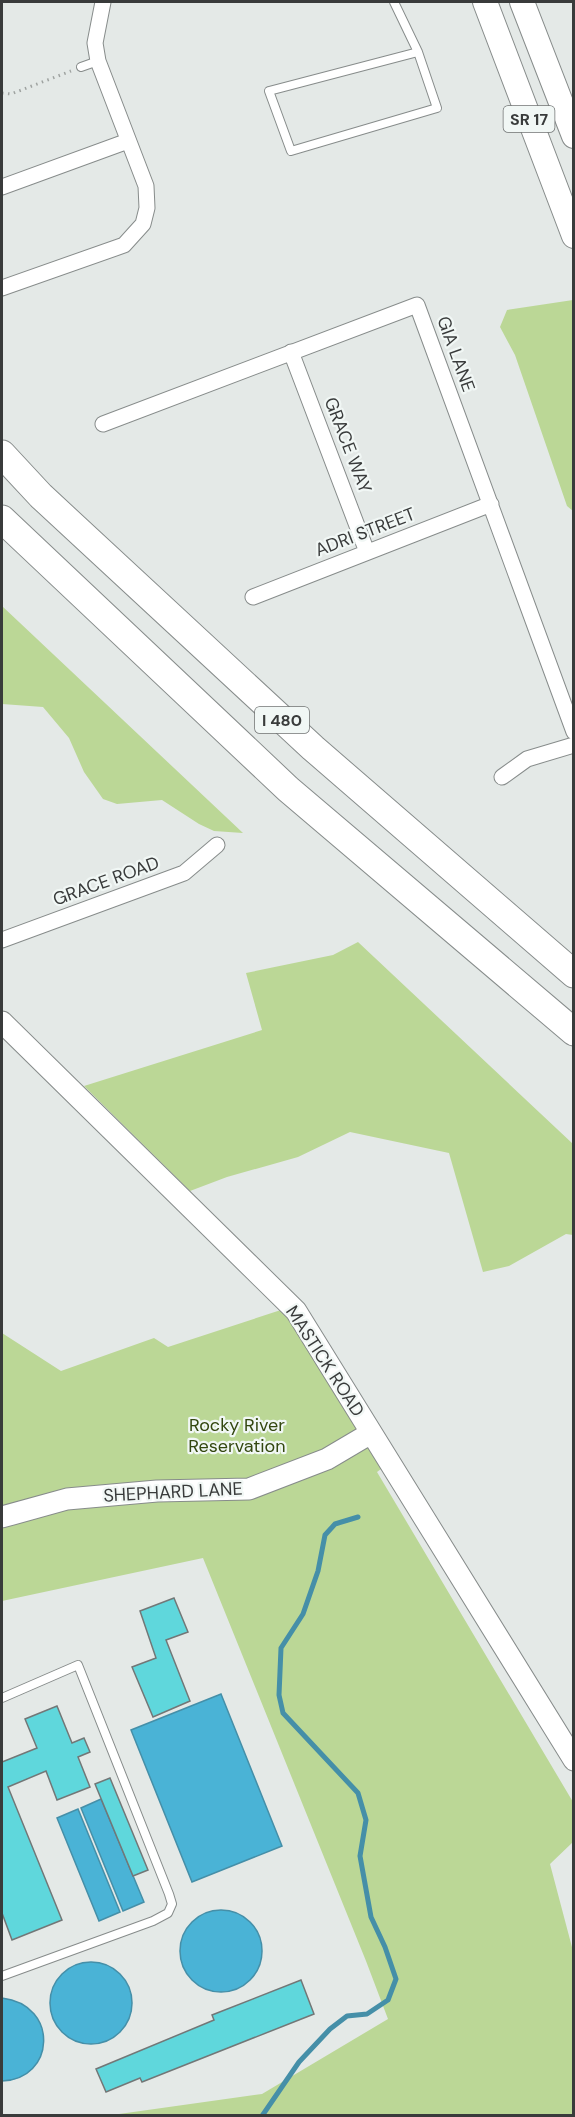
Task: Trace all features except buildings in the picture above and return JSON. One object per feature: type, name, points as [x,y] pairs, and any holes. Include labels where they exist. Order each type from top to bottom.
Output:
[{"type":"highway","name":"I 480","points":[[2,454],[41,496],[313,748],[573,974]]},
{"type":"highway","name":"I 480","points":[[2,519],[288,789],[573,1032]]},
{"type":"main road","name":"SR 17","points":[[485,2],[573,236]]},
{"type":"main road","name":"SR 17","points":[[522,2],[573,136]]},
{"type":"street","points":[[2,288],[124,245],[143,224],[147,208],[147,186],[98,61],[95,43],[103,2]]},
{"type":"street","points":[[2,187],[128,141]]},
{"type":"street","name":"GIA LANE","points":[[103,423],[417,305],[573,732]]},
{"type":"street","name":"GRACE WAY","points":[[291,352],[367,552]]},
{"type":"street","name":"ADRI STREET","points":[[253,597],[491,504]]},
{"type":"street","points":[[502,777],[527,759],[573,745]]},
{"type":"street","name":"GRACE ROAD","points":[[2,940],[184,873],[217,845]]},
{"type":"street","name":"MASTICK ROAD","points":[[2,1022],[296,1311],[573,1760]]},
{"type":"street","name":"SHEPHARD LANE","points":[[2,1517],[67,1499],[157,1491],[249,1489],[327,1459],[370,1433]]},
{"type":"lane","points":[[394,2],[418,52],[437,108],[291,151],[268,91],[418,52]]},
{"type":"lane","points":[[81,67],[98,61]]},
{"type":"lane","points":[[2,1698],[78,1665],[170,1894],[171,1904],[168,1913],[153,1921],[2,1976]]},
{"type":"path","points":[[2,93],[11,94],[81,67]]},
{"type":"green space","points":[[573,300],[573,511],[567,506],[515,355],[500,327],[507,310]]},
{"type":"green space","points":[[2,606],[243,833],[214,831],[162,800],[117,804],[103,799],[84,772],[69,738],[43,707],[2,704]]},
{"type":"green space","points":[[358,942],[573,1144],[573,1235],[566,1234],[509,1266],[483,1272],[449,1153],[350,1132],[298,1157],[227,1177],[190,1191],[84,1086],[262,1030],[246,973],[333,955]]},
{"type":"green space","name":"Rocky River Reservation","points":[[287,1308],[385,1466],[377,1472],[573,1802],[573,1842],[550,1864],[573,1951],[573,2115],[112,2115],[262,2094],[388,2019],[203,1558],[2,1601],[2,1333],[61,1371],[154,1338],[168,1347]]},
{"type":"water","points":[[221,1694],[282,1846],[192,1882],[131,1730]]},
{"type":"water","points":[[101,1799],[144,1902],[123,1911],[81,1808]]},
{"type":"water","points":[[78,1809],[120,1912],[99,1921],[57,1818]]},
{"type":"water","points":[[213,1910],[229,1910],[244,1917],[255,1928],[262,1943],[259,1967],[250,1980],[229,1992],[213,1992],[198,1985],[187,1974],[180,1959],[180,1943],[187,1928],[198,1917]]},
{"type":"water","points":[[83,1962],[99,1962],[114,1969],[125,1980],[132,1995],[129,2019],[120,2032],[99,2044],[83,2044],[68,2037],[57,2026],[50,2011],[50,1995],[57,1980],[68,1969]]},
{"type":"water","points":[[2,1998],[21,2004],[34,2014],[41,2027],[44,2042],[41,2056],[33,2069],[20,2077],[2,2081]]},
{"type":"waterway","points":[[262,2116],[299,2062],[330,2029],[347,2016],[367,2014],[388,2000],[396,1979],[371,1917],[360,1856],[366,1820],[358,1793],[283,1713],[279,1695],[281,1648],[303,1614],[318,1571],[325,1535],[335,1524],[358,1517]]}]
